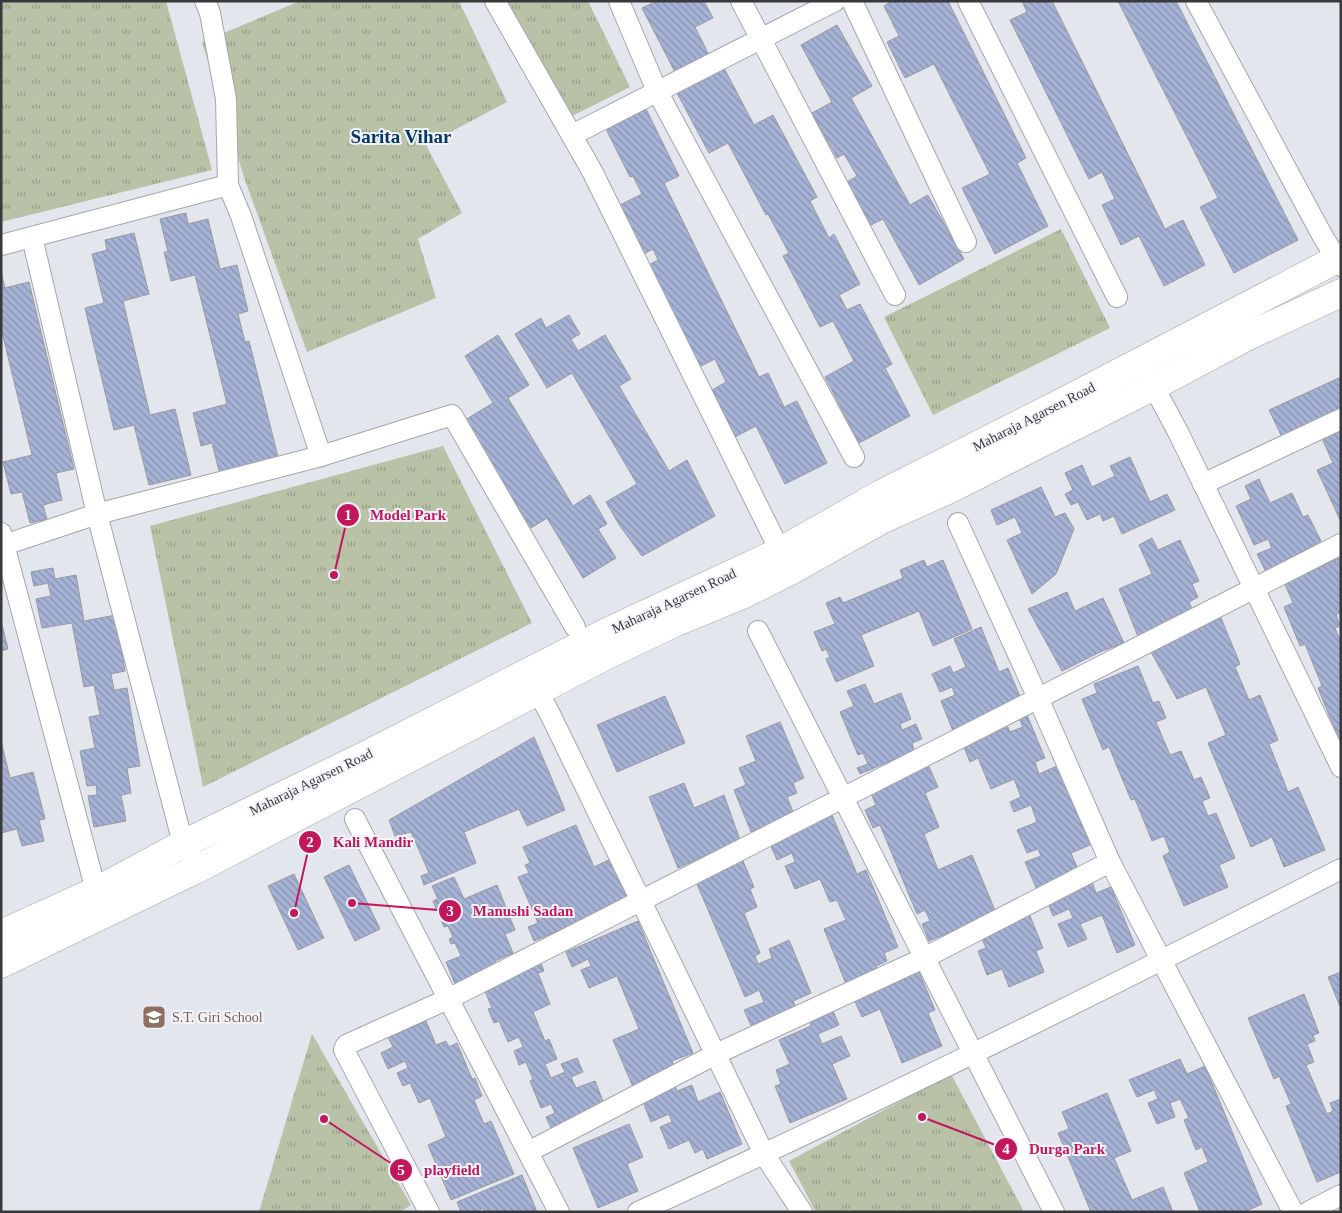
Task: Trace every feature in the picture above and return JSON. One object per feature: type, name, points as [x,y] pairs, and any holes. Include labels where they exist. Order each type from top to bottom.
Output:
[{"type":"street","points":[[206,1],[210,13],[226,99],[228,185],[241,216],[321,456]]},
{"type":"street","points":[[495,1],[572,135],[600,188],[785,561]]},
{"type":"street","points":[[619,1],[657,91],[854,457]]},
{"type":"street","points":[[741,1],[895,295]]},
{"type":"street","points":[[572,135],[835,1]]},
{"type":"street","points":[[852,1],[966,242]]},
{"type":"street","points":[[968,1],[1117,297]]},
{"type":"street","points":[[1196,1],[1317,227],[1339,261]]},
{"type":"street","points":[[1,245],[228,185]]},
{"type":"street","points":[[32,237],[97,514],[180,832],[197,869]]},
{"type":"street","name":"Maharaja Agarsen Road","points":[[1,933],[99,903],[197,869],[307,797],[532,682],[643,638],[742,594],[785,561],[881,494],[1339,261]]},
{"type":"street","name":"Maharaja Agarsen Road","points":[[785,561],[950,489],[1154,386],[1248,336],[1341,293]]},
{"type":"street","points":[[1140,362],[1203,484],[1341,767]]},
{"type":"street","points":[[99,903],[2,541],[97,514],[321,456],[452,415],[575,627]]},
{"type":"street","points":[[1203,484],[1341,419]]},
{"type":"street","points":[[958,523],[1110,862],[1293,1212]]},
{"type":"street","points":[[430,1212],[344,1050],[346,1045],[448,999],[1341,544]]},
{"type":"street","points":[[758,632],[1053,1212]]},
{"type":"street","points":[[532,682],[551,716],[764,1154],[802,1212]]},
{"type":"street","name":"Maharaja Agarsen Road","points":[[5,962],[99,903],[185,843],[307,797]]},
{"type":"street","points":[[355,819],[559,1212]]},
{"type":"street","points":[[528,1152],[716,1054],[924,958],[1110,862]]},
{"type":"street","points":[[638,1212],[973,1054],[1161,962],[1341,870]]},
{"type":"street","points":[[1,933],[5,962]]},
{"type":"street","points":[[1308,1212],[1341,1194]]},
{"type":"green space","points":[[1,1],[166,1],[212,170],[1,222]]},
{"type":"green space","points":[[300,1],[459,1],[507,102],[426,145],[462,213],[418,239],[436,298],[307,352],[245,180],[202,42]]},
{"type":"green space","points":[[493,1],[588,1],[630,87],[554,125]]},
{"type":"green space","points":[[1061,229],[1110,328],[933,415],[884,317]]},
{"type":"green space","points":[[443,446],[532,623],[203,787],[150,526]]},
{"type":"green space","points":[[312,1034],[411,1205],[400,1212],[259,1212]]},
{"type":"green space","points":[[951,1074],[1023,1210],[1020,1212],[816,1212],[789,1161]]},
{"type":"building","points":[[657,1],[704,1],[713,18],[695,27],[710,57],[676,74],[642,8]]},
{"type":"building","points":[[892,1],[948,1],[1026,158],[1017,163],[1048,226],[995,254],[962,188],[990,174],[934,64],[905,78],[887,42],[899,36],[884,6]]},
{"type":"building","points":[[1022,1],[1052,1],[1165,229],[1183,220],[1205,265],[1164,286],[1139,236],[1121,245],[1102,205],[1115,199],[1102,172],[1089,179],[1010,20],[1027,12]]},
{"type":"building","points":[[1118,1],[1176,1],[1298,240],[1234,273],[1200,207],[1218,198]]},
{"type":"building","points":[[837,25],[872,86],[851,98],[910,205],[928,195],[964,259],[919,285],[883,219],[871,225],[847,182],[857,176],[844,154],[837,158],[812,113],[832,102],[801,45]]},
{"type":"building","points":[[724,68],[754,125],[773,115],[817,197],[810,201],[829,238],[834,234],[860,284],[839,295],[847,310],[860,304],[892,364],[885,368],[910,416],[859,443],[825,377],[854,361],[833,321],[820,327],[783,256],[789,253],[768,214],[766,215],[728,143],[709,153],[677,93]]},
{"type":"building","points":[[646,109],[679,176],[664,183],[759,377],[768,373],[784,407],[797,401],[827,463],[785,484],[756,426],[735,437],[712,390],[726,382],[715,359],[697,368],[647,266],[658,260],[653,249],[644,254],[620,205],[642,194],[633,176],[630,177],[606,129]]},
{"type":"building","points":[[186,213],[188,224],[208,219],[220,269],[237,265],[248,311],[238,314],[245,342],[249,341],[279,461],[220,475],[212,443],[201,446],[193,413],[227,404],[195,275],[171,281],[164,252],[168,252],[160,219]]},
{"type":"building","points":[[134,233],[149,294],[123,301],[150,415],[175,409],[191,475],[149,485],[134,425],[114,430],[85,308],[104,303],[92,254],[107,250],[105,240]]},
{"type":"building","points":[[1,272],[5,288],[29,282],[74,469],[56,473],[62,500],[43,505],[47,519],[30,523],[22,492],[11,494],[3,462],[32,455],[1,328]]},
{"type":"building","points":[[569,315],[580,334],[571,339],[578,351],[605,335],[631,379],[619,386],[669,471],[687,460],[715,516],[642,556],[620,526],[606,502],[637,484],[572,373],[547,388],[515,334],[541,318],[546,328]]},
{"type":"building","points":[[498,335],[529,385],[508,398],[573,506],[590,495],[607,524],[598,529],[616,558],[583,578],[547,518],[531,528],[465,420],[493,403],[465,356]]},
{"type":"building","points":[[1341,377],[1341,410],[1282,437],[1269,410]]},
{"type":"building","points":[[1341,425],[1341,522],[1317,470],[1333,463],[1320,434]]},
{"type":"building","points":[[1130,457],[1150,502],[1167,494],[1175,510],[1122,534],[1114,516],[1103,521],[1100,514],[1087,520],[1078,502],[1071,505],[1065,494],[1073,490],[1065,473],[1082,465],[1092,487],[1115,476],[1110,466]]},
{"type":"building","points":[[1259,479],[1270,503],[1292,493],[1303,517],[1308,515],[1321,541],[1266,572],[1257,554],[1272,548],[1268,539],[1254,545],[1236,506],[1251,499],[1245,486]]},
{"type":"building","points":[[1041,487],[1055,517],[1065,513],[1074,529],[1056,574],[1032,594],[1007,540],[1022,533],[1015,517],[997,525],[991,510]]},
{"type":"building","points":[[1152,538],[1158,550],[1180,540],[1199,581],[1192,584],[1198,597],[1189,602],[1193,611],[1139,639],[1119,589],[1152,574],[1139,545]]},
{"type":"building","points":[[1339,558],[1341,563],[1341,613],[1336,614],[1340,626],[1335,628],[1341,642],[1341,744],[1318,688],[1322,686],[1305,644],[1300,646],[1284,607],[1293,603],[1284,582]]},
{"type":"building","points":[[924,560],[927,567],[943,560],[972,629],[933,646],[919,611],[861,635],[874,666],[836,682],[826,659],[830,657],[826,649],[822,651],[814,632],[835,624],[826,603],[840,597],[843,603],[903,578],[900,570]]},
{"type":"building","points":[[53,568],[55,579],[76,575],[84,621],[116,615],[125,671],[111,674],[114,690],[127,688],[140,766],[127,768],[131,793],[121,795],[126,821],[94,827],[88,796],[97,795],[96,785],[87,786],[80,751],[95,748],[89,717],[100,715],[94,685],[84,687],[72,623],[42,628],[36,599],[51,596],[48,583],[34,586],[31,572]]},
{"type":"building","points":[[1067,592],[1075,611],[1103,598],[1124,643],[1102,651],[1062,671],[1028,609]]},
{"type":"building","points":[[1221,618],[1240,664],[1235,667],[1249,700],[1260,695],[1278,740],[1269,744],[1288,792],[1298,787],[1325,850],[1284,867],[1272,837],[1251,847],[1208,743],[1226,735],[1206,687],[1177,699],[1150,650]]},
{"type":"building","points":[[1,621],[8,649],[1,651]]},
{"type":"building","points":[[981,627],[999,672],[1008,668],[1022,701],[953,731],[941,701],[955,695],[952,687],[940,692],[932,674],[950,666],[953,673],[966,667],[954,639]]},
{"type":"building","points":[[1138,666],[1153,703],[1159,701],[1166,718],[1156,722],[1170,755],[1181,751],[1194,780],[1201,777],[1210,798],[1202,801],[1208,816],[1216,813],[1235,858],[1219,865],[1228,887],[1184,906],[1163,856],[1170,852],[1164,836],[1152,841],[1135,799],[1131,800],[1109,747],[1103,750],[1082,699],[1097,693],[1094,684]]},
{"type":"building","points":[[865,684],[874,704],[901,693],[911,719],[900,724],[902,730],[916,724],[922,739],[912,743],[914,751],[860,774],[857,768],[868,764],[863,753],[858,755],[840,712],[854,706],[847,691]]},
{"type":"building","points":[[665,696],[685,743],[617,772],[597,725]]},
{"type":"building","points":[[1027,715],[1045,758],[1035,762],[1039,774],[1059,765],[1067,784],[1065,785],[1090,845],[1071,853],[1080,874],[1038,892],[1025,862],[1041,856],[1038,849],[1027,853],[1017,830],[1037,822],[1031,805],[1014,812],[1010,802],[1021,797],[1014,779],[991,789],[978,758],[970,762],[962,742],[996,727],[998,731],[1008,727],[1010,732],[1023,727],[1019,718]]},
{"type":"building","points":[[780,722],[804,778],[793,783],[797,793],[787,797],[794,814],[751,832],[734,790],[746,785],[739,768],[756,761],[746,736]]},
{"type":"building","points":[[534,737],[565,810],[527,826],[519,809],[464,832],[476,863],[424,885],[421,876],[429,873],[411,832],[395,836],[389,820]]},
{"type":"building","points":[[1,741],[10,778],[33,772],[45,819],[39,820],[44,841],[22,846],[17,829],[1,833]]},
{"type":"building","points":[[926,760],[938,787],[925,793],[939,827],[924,834],[938,870],[972,855],[996,913],[929,941],[922,924],[930,921],[925,910],[917,914],[880,825],[873,828],[865,810],[876,805],[869,789]]},
{"type":"building","points":[[684,783],[694,808],[724,795],[740,840],[678,868],[649,797]]},
{"type":"building","points":[[832,815],[857,874],[866,870],[898,947],[884,953],[887,961],[876,966],[880,975],[848,989],[824,929],[846,920],[837,900],[830,902],[820,879],[795,889],[785,866],[795,862],[792,853],[777,860],[769,842]]},
{"type":"building","points":[[576,825],[594,867],[611,859],[629,901],[534,941],[528,927],[538,923],[518,877],[529,873],[525,865],[530,863],[523,847]]},
{"type":"building","points":[[741,856],[754,887],[750,889],[757,907],[744,913],[760,953],[755,956],[758,964],[772,958],[769,949],[789,940],[811,993],[793,1001],[798,1011],[753,1030],[744,1010],[764,1002],[759,990],[745,997],[697,884],[699,883],[695,874]]},
{"type":"building","points":[[349,865],[380,929],[355,941],[324,877]]},
{"type":"building","points":[[294,874],[324,938],[298,950],[268,886]]},
{"type":"building","points":[[454,877],[464,899],[497,885],[515,930],[505,934],[513,953],[495,961],[498,966],[455,984],[446,962],[461,956],[455,943],[451,944],[449,939],[453,937],[448,926],[444,927],[433,901],[438,899],[432,886]]},
{"type":"building","points":[[1091,879],[1096,893],[1111,887],[1135,945],[1117,953],[1102,915],[1080,924],[1087,939],[1068,947],[1058,924],[1073,918],[1069,909],[1053,916],[1046,898]]},
{"type":"building","points":[[1028,911],[1043,948],[1036,951],[1044,972],[1009,987],[1002,969],[987,975],[978,951],[986,948],[979,932]]},
{"type":"building","points":[[638,921],[693,1053],[672,1061],[675,1069],[633,1087],[613,1040],[639,1029],[617,976],[589,988],[581,970],[591,966],[588,959],[572,967],[566,952]]},
{"type":"building","points":[[539,958],[544,971],[538,973],[550,1004],[533,1012],[545,1041],[549,1039],[557,1059],[545,1064],[551,1078],[565,1072],[561,1064],[577,1058],[583,1072],[571,1077],[576,1088],[595,1081],[607,1111],[553,1133],[546,1117],[555,1113],[551,1104],[541,1108],[530,1081],[533,1079],[526,1062],[519,1065],[514,1051],[523,1047],[519,1037],[508,1042],[499,1021],[494,1023],[488,1009],[492,1008],[484,989],[519,975],[516,968]]},
{"type":"building","points":[[917,967],[935,1010],[928,1013],[942,1046],[902,1063],[880,1009],[862,1017],[852,995]]},
{"type":"building","points":[[1341,972],[1341,1009],[1328,977]]},
{"type":"building","points":[[1304,994],[1319,1033],[1313,1035],[1315,1041],[1307,1044],[1314,1062],[1306,1065],[1327,1114],[1333,1111],[1330,1103],[1341,1099],[1341,1172],[1317,1182],[1286,1106],[1291,1104],[1279,1076],[1274,1079],[1248,1018]]},
{"type":"building","points":[[830,1004],[839,1025],[818,1034],[822,1044],[841,1036],[850,1056],[832,1064],[847,1099],[790,1123],[775,1086],[781,1084],[776,1070],[790,1064],[779,1040],[811,1026],[806,1014]]},
{"type":"building","points":[[426,1021],[436,1045],[446,1041],[449,1047],[457,1043],[472,1079],[475,1078],[482,1096],[474,1100],[484,1124],[491,1121],[514,1174],[451,1200],[428,1145],[446,1137],[430,1098],[419,1103],[410,1083],[403,1086],[397,1073],[408,1068],[405,1061],[388,1069],[381,1053],[393,1047],[385,1031],[396,1027],[399,1033]]},
{"type":"building","points":[[1180,1059],[1187,1074],[1205,1066],[1262,1204],[1244,1212],[1200,1212],[1184,1173],[1208,1162],[1202,1147],[1196,1150],[1184,1120],[1189,1118],[1180,1099],[1170,1103],[1175,1117],[1157,1124],[1148,1103],[1158,1099],[1154,1090],[1137,1097],[1129,1080]]},
{"type":"building","points":[[674,1083],[677,1091],[692,1085],[698,1102],[720,1092],[742,1144],[707,1159],[703,1149],[695,1153],[689,1140],[669,1149],[660,1127],[672,1122],[669,1114],[651,1122],[641,1097]]},
{"type":"building","points":[[1107,1093],[1131,1151],[1114,1158],[1132,1200],[1163,1187],[1173,1212],[1091,1212],[1058,1133],[1069,1129],[1062,1112]]},
{"type":"building","points":[[629,1124],[643,1157],[627,1164],[638,1191],[598,1208],[573,1148]]},
{"type":"building","points":[[522,1175],[537,1212],[485,1212],[483,1208],[476,1212],[461,1212],[457,1202]]},
{"type":"place","name":"Model Park","points":[[334,575]]},
{"type":"place","name":"Manushi Sadan","points":[[352,903]]},
{"type":"place","name":"Kali Mandir","points":[[294,913]]},
{"type":"place","name":"S.T. Giri School","points":[[154,1017]]},
{"type":"place","name":"Durga Park","points":[[922,1117]]},
{"type":"place","name":"playfield","points":[[324,1119]]},
{"type":"district","name":"Sarita Vihar","points":[[401,136]]}]
